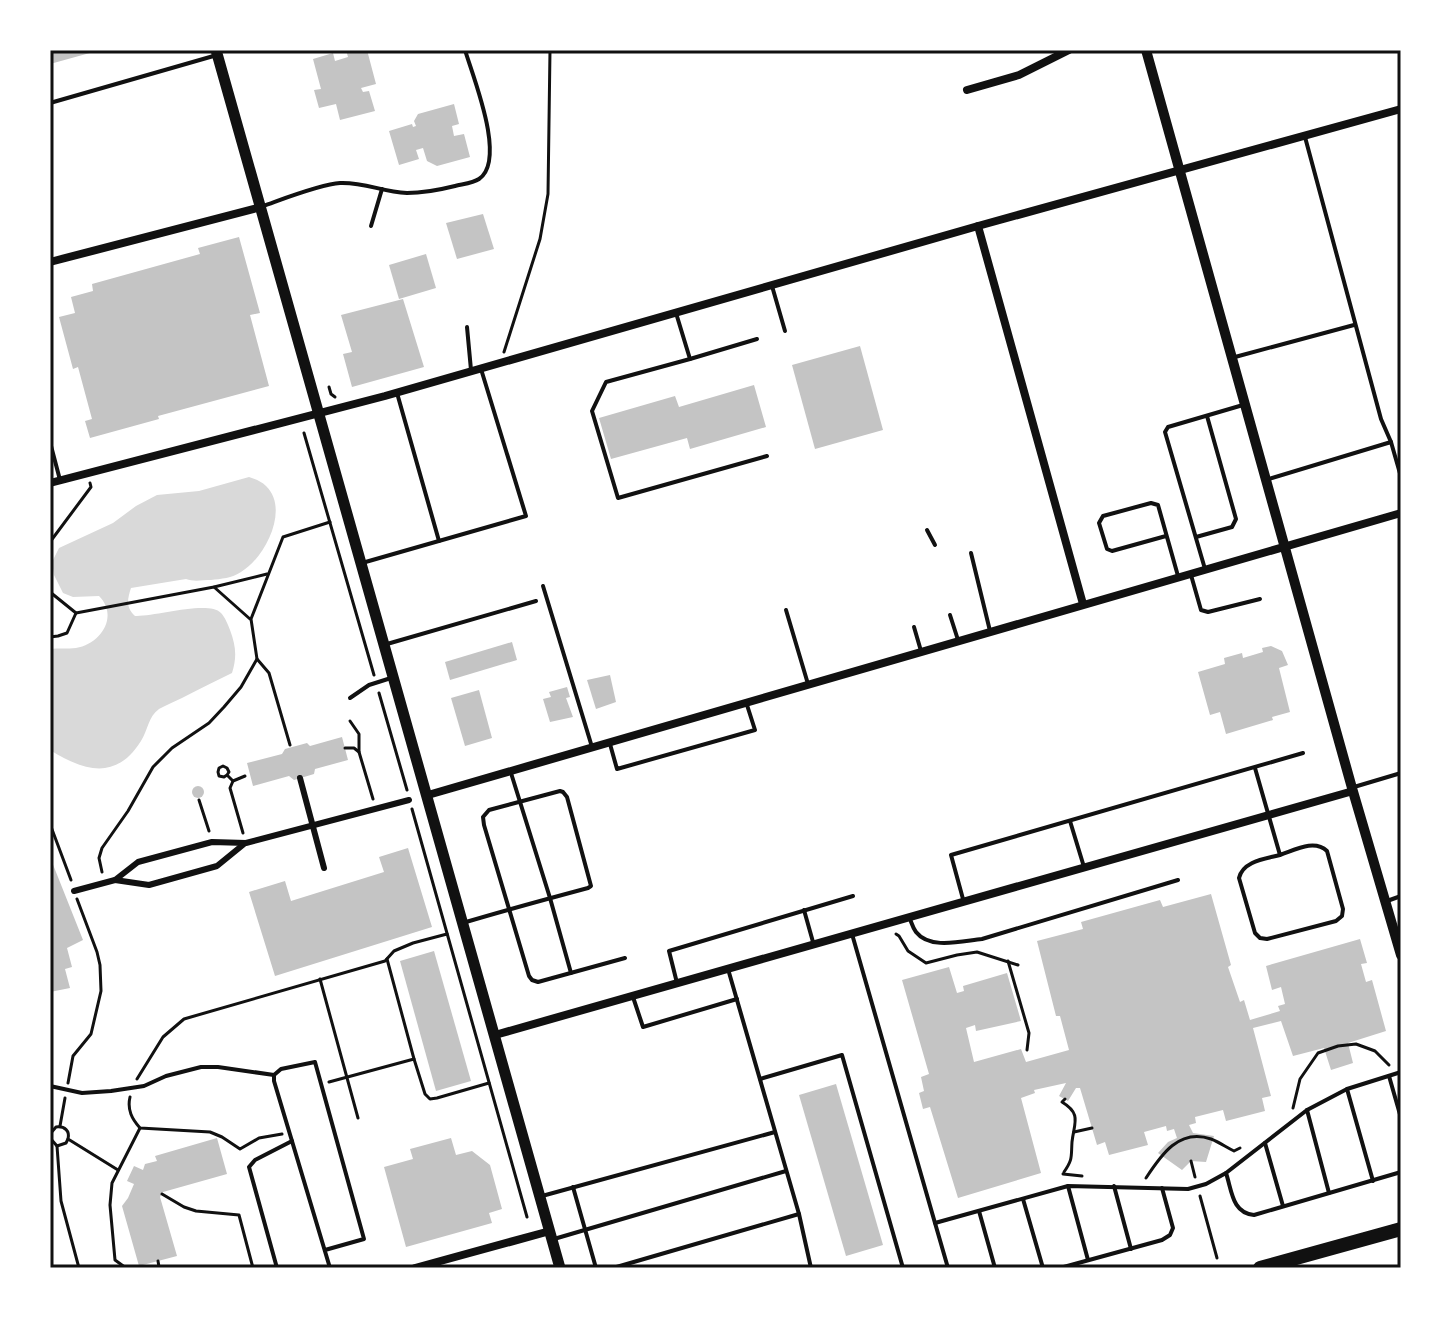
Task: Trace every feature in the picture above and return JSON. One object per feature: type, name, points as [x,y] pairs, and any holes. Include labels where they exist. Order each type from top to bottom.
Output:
[{"type":"highway","points":[[1265,1267],[1401,1229]]},
{"type":"main road","points":[[217,53],[560,1268]]},
{"type":"street","points":[[967,90],[1019,75],[1069,50]]},
{"type":"street","points":[[1146,50],[1401,955]]},
{"type":"street","points":[[50,483],[397,393],[978,226],[1401,109]]},
{"type":"street","points":[[50,262],[261,207]]},
{"type":"street","points":[[978,226],[1083,604]]},
{"type":"street","points":[[428,795],[1401,513]]},
{"type":"street","points":[[300,778],[324,868]]},
{"type":"street","points":[[495,1035],[1352,789]]},
{"type":"street","points":[[74,891],[115,880],[138,862],[212,842],[246,843],[409,800]]},
{"type":"street","points":[[115,880],[149,885],[217,866],[246,843]]},
{"type":"street","points":[[415,1268],[551,1235]]},
{"type":"lane","points":[[261,207],[335,183],[358,183],[405,193],[430,193],[481,178],[488,168],[491,155],[490,138],[465,50]]},
{"type":"lane","points":[[50,103],[217,53]]},
{"type":"lane","points":[[1304,135],[1381,419],[1401,477]]},
{"type":"lane","points":[[371,226],[382,189]]},
{"type":"lane","points":[[772,286],[785,331]]},
{"type":"lane","points":[[676,313],[690,359]]},
{"type":"lane","points":[[1232,357],[1355,324]]},
{"type":"lane","points":[[467,327],[471,372]]},
{"type":"lane","points":[[757,339],[606,382],[592,411],[618,498],[767,456]]},
{"type":"lane","points":[[362,563],[526,516],[481,369]]},
{"type":"lane","points":[[397,393],[439,541]]},
{"type":"lane","points":[[1205,569],[1165,432],[1168,427],[1245,404]]},
{"type":"lane","points":[[1196,537],[1232,527],[1236,519],[1206,416]]},
{"type":"lane","points":[[50,442],[60,480]]},
{"type":"lane","points":[[1267,480],[1391,442]]},
{"type":"lane","points":[[1166,536],[1112,551],[1107,549],[1099,523],[1103,516],[1151,503],[1158,505],[1178,576]]},
{"type":"lane","points":[[927,530],[935,545]]},
{"type":"lane","points":[[971,553],[990,631]]},
{"type":"lane","points":[[1190,573],[1201,610],[1208,612],[1260,599]]},
{"type":"lane","points":[[543,586],[592,747]]},
{"type":"lane","points":[[385,645],[536,601]]},
{"type":"lane","points":[[786,610],[808,684]]},
{"type":"lane","points":[[950,615],[958,640]]},
{"type":"lane","points":[[914,627],[921,651]]},
{"type":"lane","points":[[350,698],[369,685],[394,677]]},
{"type":"lane","points":[[609,742],[617,769],[755,730],[746,702]]},
{"type":"lane","points":[[964,902],[951,855],[1303,753]]},
{"type":"lane","points":[[1255,767],[1280,855]]},
{"type":"lane","points":[[510,771],[571,973]]},
{"type":"lane","points":[[1352,789],[1401,773]]},
{"type":"lane","points":[[463,922],[510,909],[550,898],[588,888],[591,885],[563,792],[556,791],[489,810],[483,817],[510,909],[529,976],[538,982],[625,958]]},
{"type":"lane","points":[[1070,821],[1084,867]]},
{"type":"lane","points":[[1314,845],[1322,846],[1327,851],[1343,909],[1342,916],[1336,921],[1267,939],[1260,938],[1255,933],[1239,878],[1245,865],[1280,855],[1314,845]]},
{"type":"lane","points":[[909,917],[916,932],[929,942],[982,939],[1178,880]]},
{"type":"lane","points":[[677,983],[669,951],[853,896]]},
{"type":"lane","points":[[1385,902],[1401,896]]},
{"type":"lane","points":[[804,910],[814,944]]},
{"type":"lane","points":[[852,934],[948,1268]]},
{"type":"lane","points":[[728,969],[799,1214],[811,1268]]},
{"type":"lane","points":[[633,996],[643,1027],[737,999]]},
{"type":"lane","points":[[760,1079],[842,1055],[903,1268]]},
{"type":"lane","points":[[50,1086],[82,1093],[133,1088],[201,1067],[274,1075],[281,1069],[315,1062],[364,1239],[325,1250]]},
{"type":"lane","points":[[935,1223],[1068,1186],[1188,1189],[1198,1186],[1226,1173],[1307,1110],[1347,1089],[1401,1072]]},
{"type":"lane","points":[[274,1075],[330,1268]]},
{"type":"lane","points":[[1389,1076],[1401,1118]]},
{"type":"lane","points":[[1347,1089],[1373,1181]]},
{"type":"lane","points":[[1307,1110],[1329,1194]]},
{"type":"lane","points":[[540,1196],[775,1132]]},
{"type":"lane","points":[[277,1268],[249,1167],[255,1160],[292,1141]]},
{"type":"lane","points":[[1265,1143],[1283,1207]]},
{"type":"lane","points":[[551,1235],[585,1230],[786,1171]]},
{"type":"lane","points":[[1226,1173],[1237,1209],[1254,1215],[1401,1172]]},
{"type":"lane","points":[[1068,1186],[1088,1260]]},
{"type":"lane","points":[[1114,1186],[1131,1249]]},
{"type":"lane","points":[[573,1187],[596,1268]]},
{"type":"lane","points":[[1060,1268],[1162,1240],[1170,1235],[1173,1228],[1162,1188]]},
{"type":"lane","points":[[1023,1199],[1043,1268]]},
{"type":"lane","points":[[979,1211],[995,1268]]},
{"type":"lane","points":[[613,1268],[799,1214]]},
{"type":"path","points":[[504,349],[540,239],[548,194],[550,50]]},
{"type":"path","points":[[329,387],[334,397]]},
{"type":"path","points":[[304,433],[527,1217]]},
{"type":"path","points":[[50,542],[91,487],[88,473]]},
{"type":"path","points":[[290,745],[269,673],[257,659],[251,619],[283,537],[330,522]]},
{"type":"path","points":[[50,592],[76,613],[267,574]]},
{"type":"path","points":[[214,587],[251,619]]},
{"type":"path","points":[[50,637],[67,633],[76,613]]},
{"type":"path","points":[[104,883],[99,858],[102,848],[153,767],[172,748],[209,723],[241,687],[257,659]]},
{"type":"path","points":[[350,721],[359,734],[359,752],[376,809]]},
{"type":"path","points":[[345,748],[354,748],[359,752]]},
{"type":"path","points":[[227,775],[233,781]]},
{"type":"path","points":[[245,776],[233,781],[230,788],[246,843]]},
{"type":"path","points":[[199,800],[212,842]]},
{"type":"path","points":[[50,824],[97,952],[101,991],[91,1034],[73,1056],[60,1126]]},
{"type":"path","points":[[893,932],[908,951],[926,963],[977,952],[1018,965]]},
{"type":"path","points":[[289,1133],[259,1138],[240,1149],[210,1132],[140,1128],[131,1118],[129,1101],[140,1071],[163,1037],[184,1019],[385,961],[394,951],[447,934]]},
{"type":"path","points":[[387,959],[425,1094],[430,1099],[490,1083]]},
{"type":"path","points":[[1008,961],[1029,1033],[1027,1050]]},
{"type":"path","points":[[320,979],[358,1118]]},
{"type":"path","points":[[1293,1109],[1300,1079],[1318,1053],[1356,1044],[1375,1051],[1389,1065]]},
{"type":"path","points":[[321,1084],[414,1059]]},
{"type":"path","points":[[1065,1099],[1062,1102],[1072,1108],[1077,1122],[1072,1140],[1073,1159],[1063,1174],[1090,1178]]},
{"type":"path","points":[[60,1126],[53,1129],[50,1136],[57,1146],[61,1201],[79,1268]]},
{"type":"path","points":[[57,1146],[68,1139],[68,1131],[60,1126]]},
{"type":"path","points":[[126,1268],[115,1260],[110,1205],[112,1183],[140,1128]]},
{"type":"path","points":[[1074,1132],[1092,1128]]},
{"type":"path","points":[[1136,1179],[1146,1178],[1160,1156],[1176,1142],[1194,1137],[1210,1138],[1234,1151],[1242,1147]]},
{"type":"path","points":[[68,1139],[118,1170]]},
{"type":"path","points":[[1191,1161],[1217,1258]]},
{"type":"path","points":[[162,1194],[196,1211],[239,1215],[253,1268]]},
{"type":"path","points":[[154,1268],[159,1267],[158,1261]]},
{"type":"shaded area","points":[[249,477],[266,486],[276,507],[272,532],[250,565],[226,578],[186,579],[131,588],[128,600],[135,616],[193,608],[214,609],[221,613],[235,646],[232,673],[159,709],[131,754],[110,767],[87,767],[50,750],[50,649],[76,648],[93,641],[100,635],[107,620],[105,604],[99,596],[73,597],[63,593],[54,575],[52,562],[59,548],[113,523],[157,495],[199,491]]},
{"type":"building","points":[[50,50],[97,50],[97,51],[50,64]]},
{"type":"building","points":[[346,50],[367,50],[376,84],[361,88],[363,92],[369,91],[375,111],[340,120],[336,104],[319,108],[314,90],[321,89],[313,59],[333,53],[335,61],[348,57]]},
{"type":"building","points":[[454,104],[459,124],[452,126],[454,136],[464,134],[470,157],[437,166],[427,161],[423,148],[416,150],[419,159],[399,165],[389,131],[412,124],[416,126],[414,121],[418,114]]},
{"type":"building","points":[[483,214],[494,249],[457,259],[446,223]]},
{"type":"building","points":[[239,237],[260,313],[250,315],[269,386],[90,438],[85,421],[92,419],[78,367],[73,369],[59,317],[75,313],[71,297],[93,291],[92,284],[200,254],[198,248]]},
{"type":"building","points":[[426,254],[436,288],[399,299],[389,265]]},
{"type":"building","points":[[403,299],[424,367],[352,387],[343,354],[352,352],[341,315]]},
{"type":"building","points":[[860,346],[883,430],[815,449],[792,365]]},
{"type":"building","points":[[754,385],[766,427],[690,449],[687,438],[611,459],[599,418],[675,396],[679,407]]},
{"type":"building","points":[[512,642],[517,660],[450,680],[445,662]]},
{"type":"building","points":[[1271,646],[1282,651],[1288,665],[1279,668],[1290,712],[1226,734],[1220,712],[1210,715],[1198,672],[1225,664],[1224,658],[1242,653],[1243,658]]},
{"type":"building","points":[[610,675],[616,702],[596,709],[587,680]]},
{"type":"building","points":[[567,687],[570,697],[566,698],[573,717],[550,722],[543,699],[551,697],[549,692]]},
{"type":"building","points":[[479,690],[492,738],[465,746],[451,698]]},
{"type":"building","points":[[342,737],[348,760],[315,769],[314,774],[294,780],[289,776],[253,786],[247,763],[282,754],[285,749]]},
{"type":"building","points":[[198,786],[204,792],[198,798],[192,792]]},
{"type":"building","points":[[408,848],[432,927],[275,976],[249,892],[285,881],[291,901],[384,872],[379,857]]},
{"type":"building","points":[[50,857],[83,940],[67,948],[72,967],[65,969],[70,988],[50,992]]},
{"type":"building","points":[[1211,894],[1231,965],[1228,967],[1250,1020],[1280,1011],[1278,1006],[1285,1004],[1281,987],[1272,990],[1266,966],[1360,939],[1367,963],[1361,964],[1366,982],[1372,980],[1386,1031],[1348,1043],[1353,1063],[1331,1070],[1324,1048],[1293,1056],[1281,1021],[1253,1028],[1271,1096],[1262,1098],[1265,1111],[1226,1121],[1223,1110],[1195,1117],[1196,1123],[1189,1125],[1193,1133],[1214,1136],[1206,1162],[1191,1161],[1182,1170],[1158,1153],[1168,1142],[1177,1138],[1174,1129],[1167,1131],[1166,1126],[1144,1132],[1148,1145],[1109,1155],[1105,1142],[1097,1145],[1080,1088],[1076,1088],[1068,1101],[1059,1096],[1066,1083],[1034,1090],[1035,1093],[1021,1098],[1041,1173],[958,1198],[930,1107],[923,1109],[919,1093],[924,1091],[921,1077],[929,1074],[902,980],[949,967],[957,993],[964,991],[963,986],[1007,973],[1021,1021],[976,1031],[975,1025],[966,1028],[974,1062],[1021,1049],[1026,1062],[1069,1050],[1060,1016],[1056,1016],[1037,941],[1083,929],[1081,922],[1160,900],[1163,907]]},
{"type":"building","points":[[434,951],[471,1081],[436,1091],[400,961]]},
{"type":"building","points":[[836,1084],[883,1245],[846,1256],[799,1095]]},
{"type":"building","points":[[217,1138],[227,1174],[163,1192],[160,1197],[177,1256],[139,1266],[122,1206],[134,1184],[127,1181],[134,1166],[143,1170],[145,1164],[157,1161],[155,1156]]},
{"type":"building","points":[[451,1138],[456,1155],[472,1151],[490,1165],[502,1209],[489,1213],[492,1223],[406,1247],[384,1167],[413,1159],[410,1149]]}]
